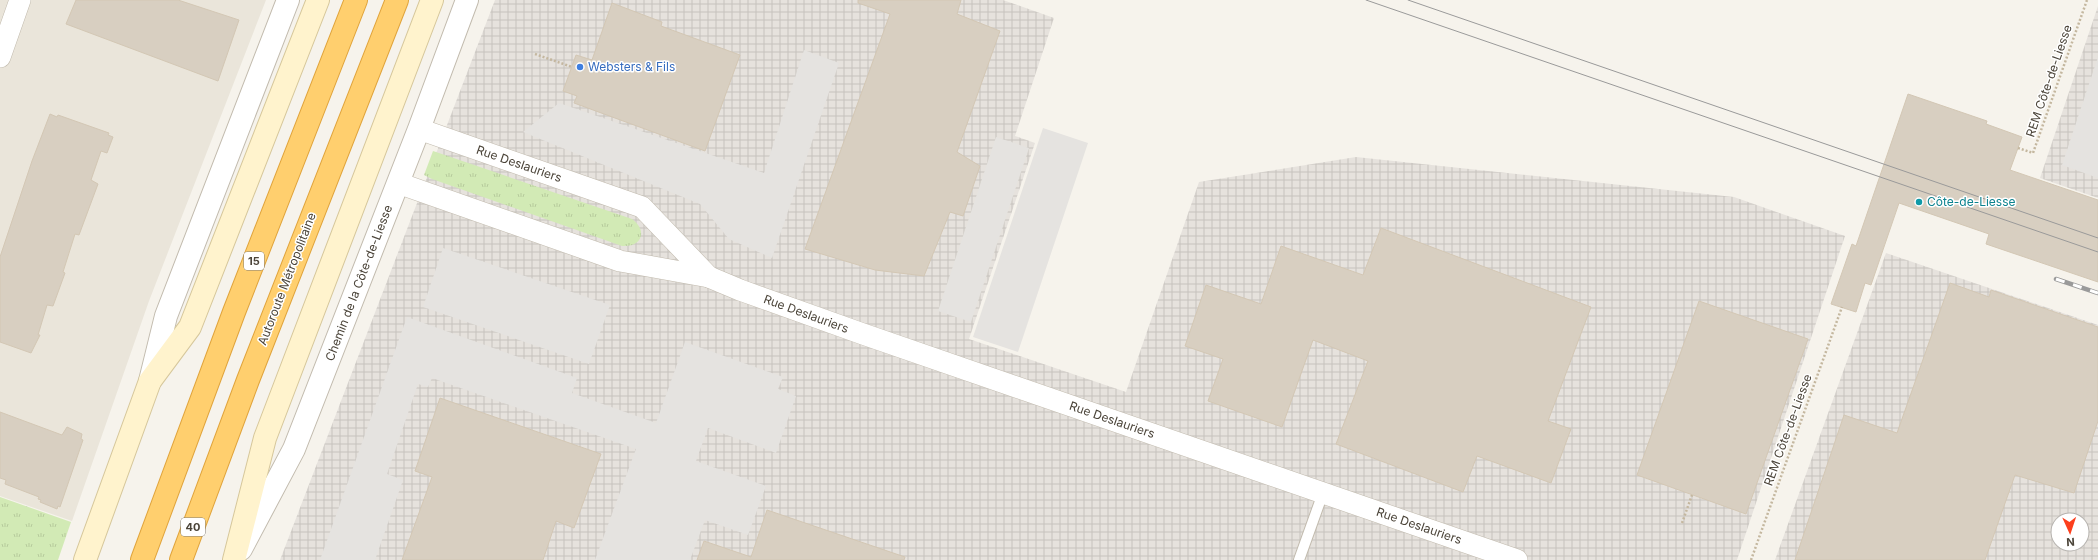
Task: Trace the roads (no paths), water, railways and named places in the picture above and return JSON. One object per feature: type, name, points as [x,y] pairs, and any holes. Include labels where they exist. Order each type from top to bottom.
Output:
[{"type":"highway","name":"Autoroute Métropolitaine","points":[[181,560],[397,0]]},
{"type":"highway","name":"15","points":[[142,560],[234,312],[352,9]]},
{"type":"main road","name":"Chemin de la Côte-de-Liesse","points":[[235,560],[265,438],[432,0]]},
{"type":"main road","points":[[85,560],[150,381],[190,327],[316,4]]},
{"type":"street","points":[[0,57],[20,0]]},
{"type":"street","points":[[150,381],[166,316],[288,0]]},
{"type":"street","name":"Chemin de la Côte-de-Liesse","points":[[235,560],[294,449],[419,129],[467,0]]},
{"type":"street","name":"Rue Deslauriers","points":[[419,129],[642,207],[709,277]]},
{"type":"street","name":"Rue Deslauriers","points":[[398,183],[620,261],[709,277],[746,292],[863,334],[1517,560]]},
{"type":"lane","points":[[1299,560],[1323,493]]},
{"type":"tram line","points":[[1366,0],[2098,252]]},
{"type":"tram line","points":[[1408,0],[2098,238]]},
{"type":"railway","points":[[2056,279],[2098,293]]},
{"type":"place","name":"Websters & Fils","points":[[580,67]]},
{"type":"place","name":"Côte-de-Liesse","points":[[1919,202]]}]
